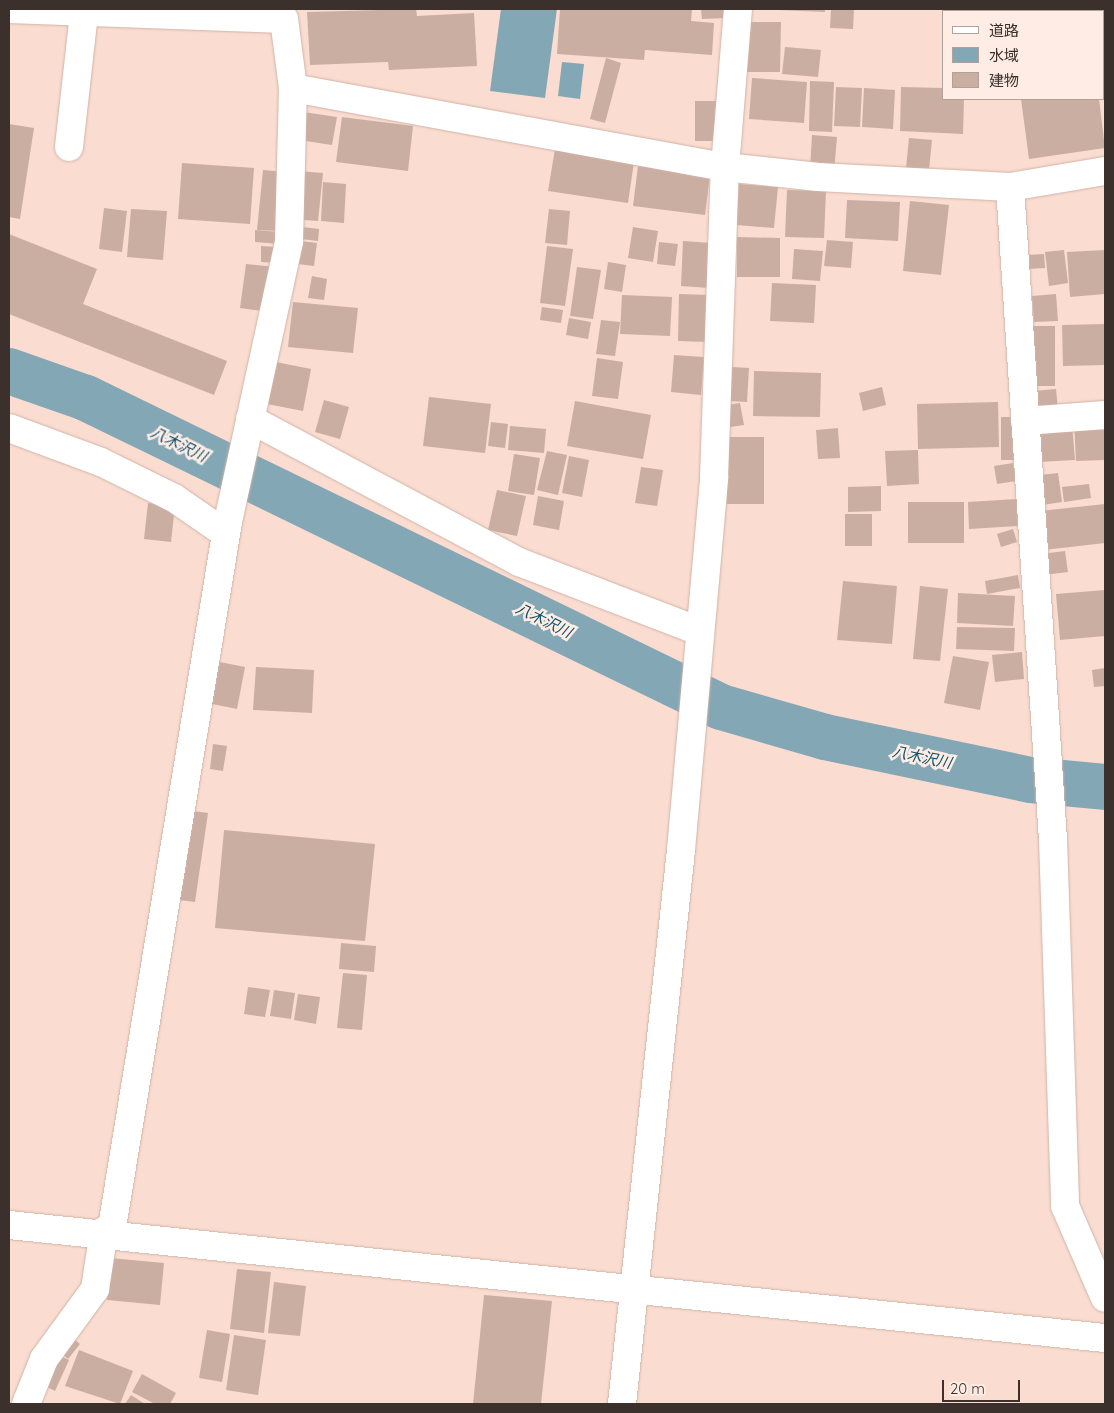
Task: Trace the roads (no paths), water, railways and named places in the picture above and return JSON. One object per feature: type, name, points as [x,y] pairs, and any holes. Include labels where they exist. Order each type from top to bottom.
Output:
[{"type":"street","points":[[622,1404],[686,777],[714,478],[725,167],[738,9]]},
{"type":"street","points":[[9,10],[50,10],[84,14],[284,19],[293,88],[289,242],[227,528],[108,1232],[95,1289],[44,1359],[26,1404]]},
{"type":"street","points":[[69,147],[84,14]]},
{"type":"street","points":[[293,88],[725,167],[1010,187],[1105,171]]},
{"type":"street","points":[[1010,187],[1023,342],[1025,421],[1053,839],[1065,1206],[1105,1298]]},
{"type":"street","points":[[1025,421],[1105,414]]},
{"type":"street","points":[[250,420],[520,562],[699,638]]},
{"type":"street","points":[[9,428],[102,462],[174,498],[227,528]]},
{"type":"street","points":[[9,1225],[108,1232],[1105,1338]]},
{"type":"water","points":[[501,9],[557,9],[545,98],[490,91]]},
{"type":"water","points":[[562,62],[584,64],[580,99],[558,96]]},
{"type":"waterway","name":"八木沢川","points":[[9,371],[86,398],[721,707],[825,737],[1031,780],[1105,787]]}]
